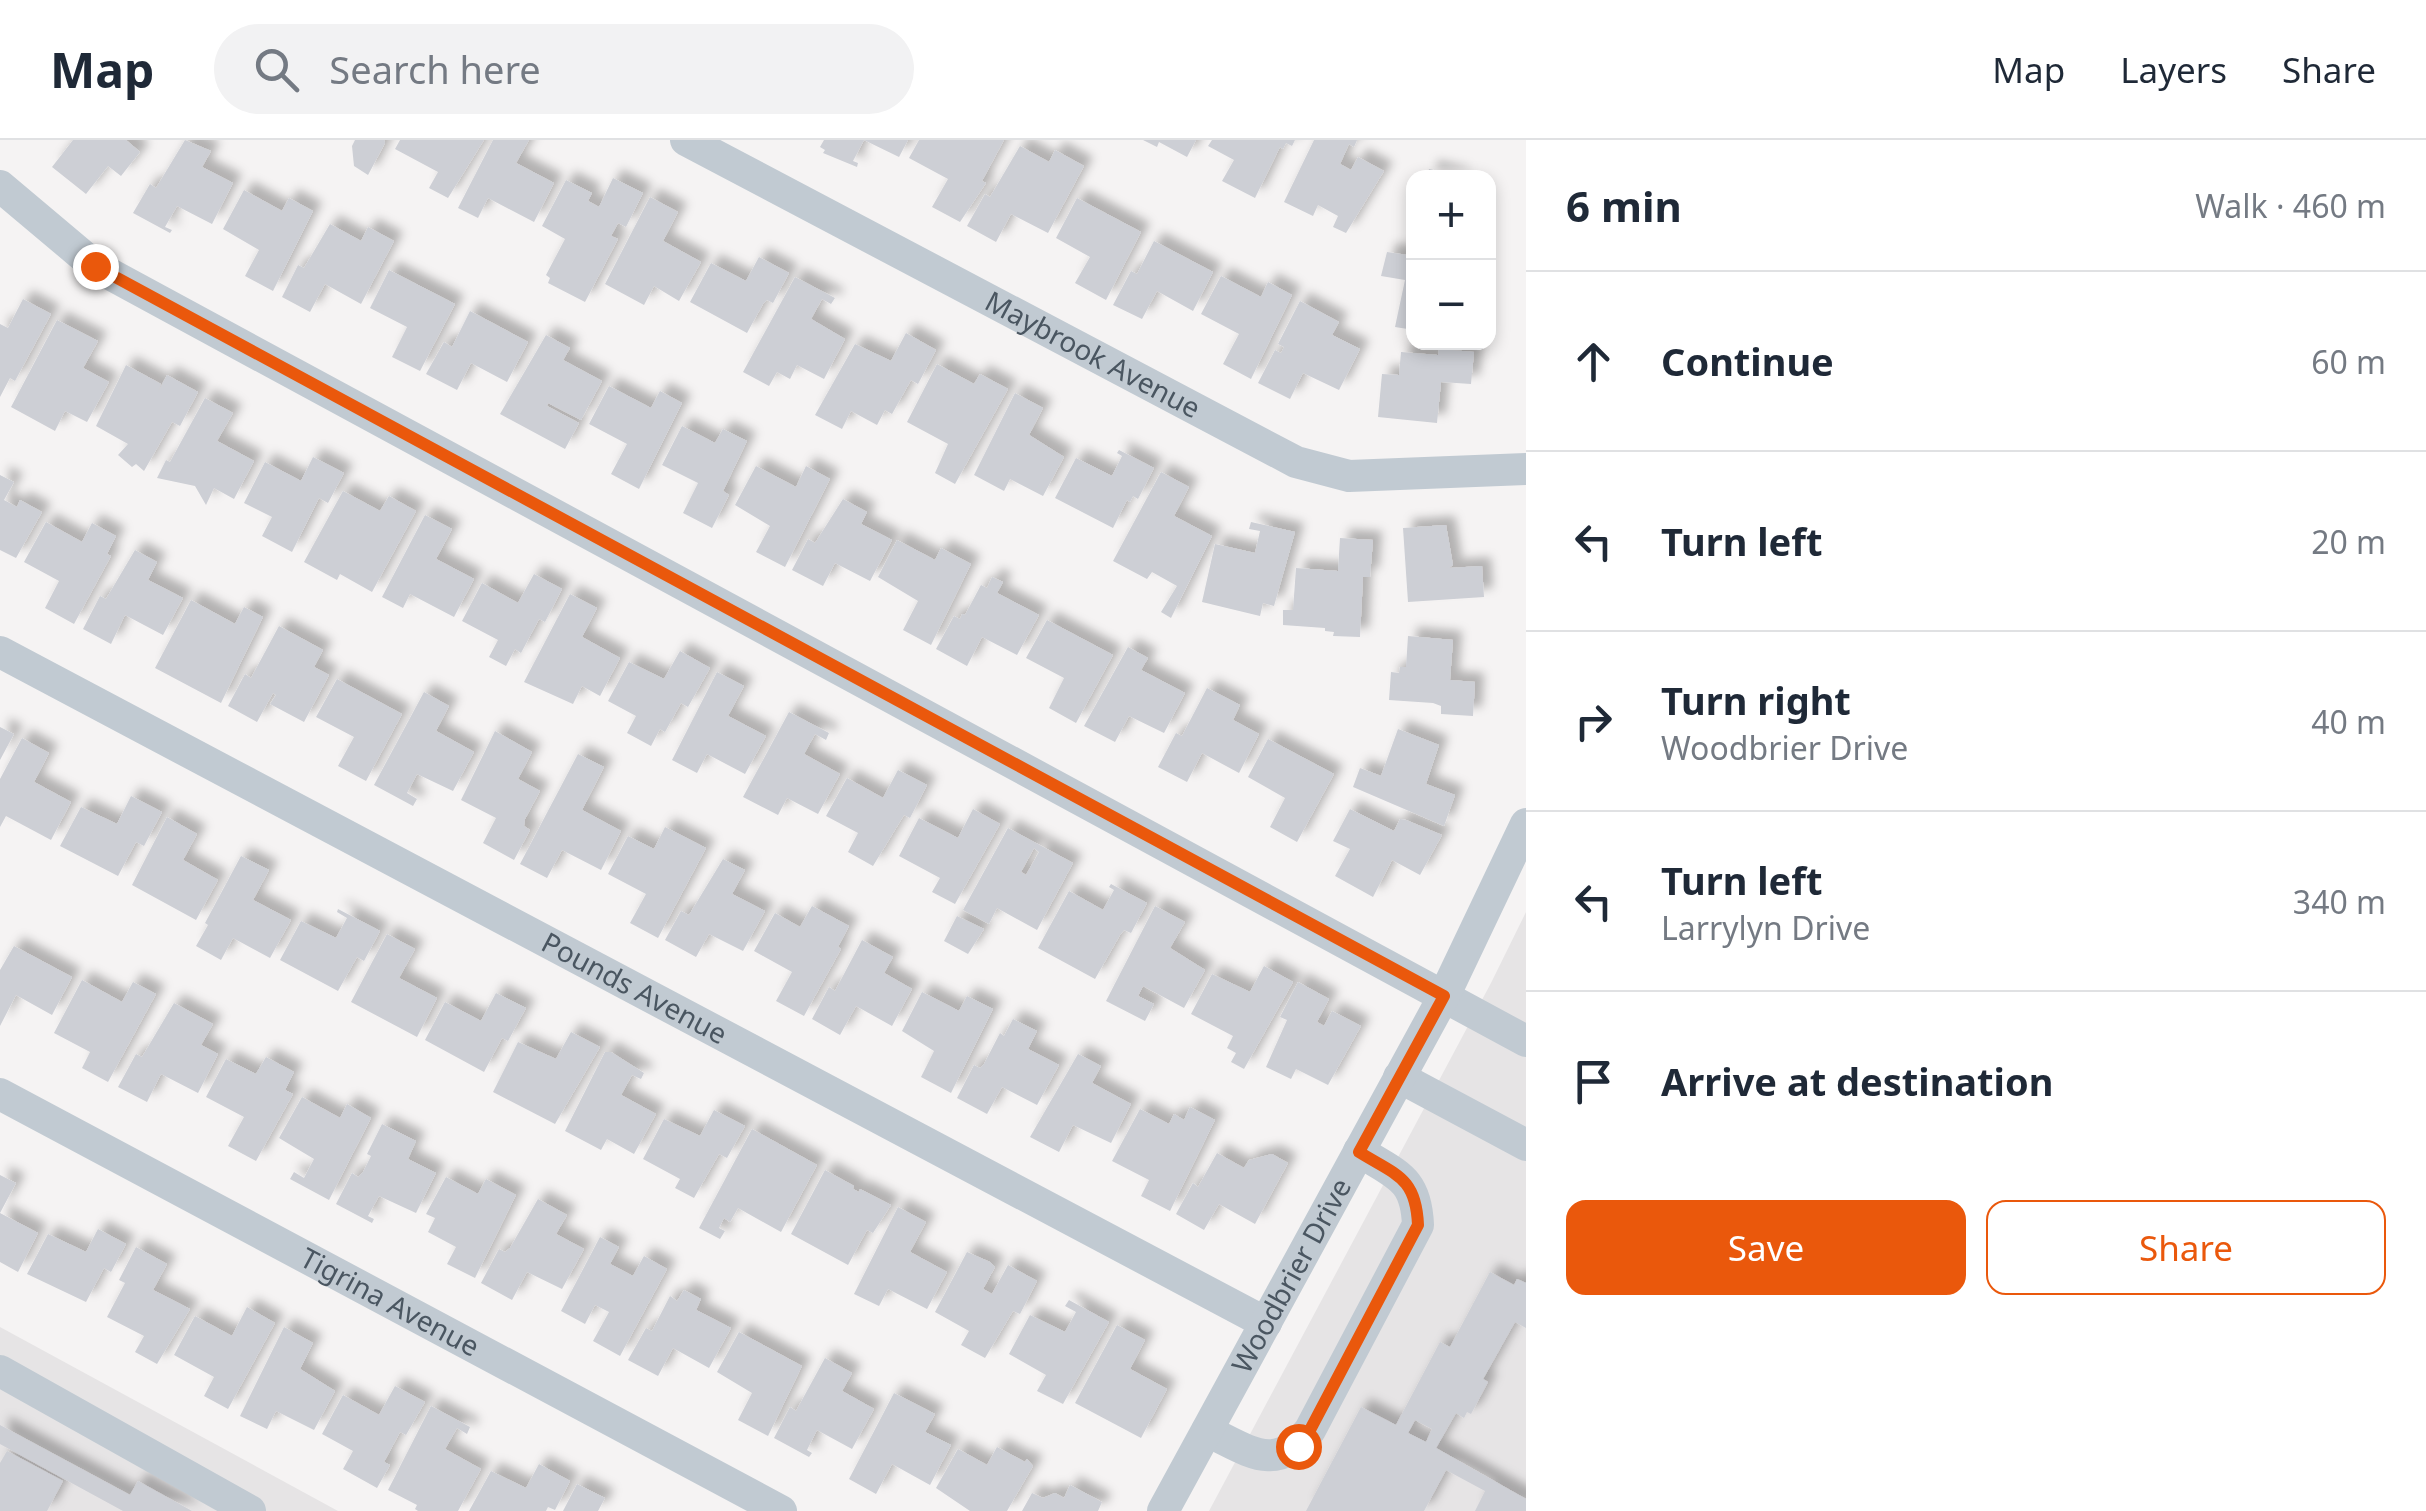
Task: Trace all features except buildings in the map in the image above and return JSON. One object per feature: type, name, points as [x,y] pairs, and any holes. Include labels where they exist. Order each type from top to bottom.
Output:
[{"type":"street","name":"Maybrook Avenue","points":[[686,140],[1296,462],[1349,476],[1526,469]]},
{"type":"street","points":[[0,186],[95,266],[1526,1041]]},
{"type":"street","name":"Pounds Avenue","points":[[0,652],[1266,1323]]},
{"type":"street","name":"Woodbrier Drive","points":[[1163,1511],[1444,996],[1526,824]]},
{"type":"street","points":[[1399,1077],[1526,1145]]},
{"type":"street","name":"Tigrina Avenue","points":[[0,1094],[781,1511]]},
{"type":"street","points":[[1207,1431],[1258,1455],[1281,1456],[1298,1446],[1310,1430],[1418,1225],[1417,1201],[1407,1182],[1359,1152]]},
{"type":"street","points":[[0,1371],[250,1511]]},
{"type":"shaded area","points":[[1526,912],[1526,1511],[1209,1511],[1491,983]]},
{"type":"shaded area","points":[[0,1327],[338,1511],[0,1511]]},
{"type":"route","points":[[95,266],[1444,996],[1359,1152],[1407,1182],[1417,1201],[1418,1225],[1298,1446]]}]
